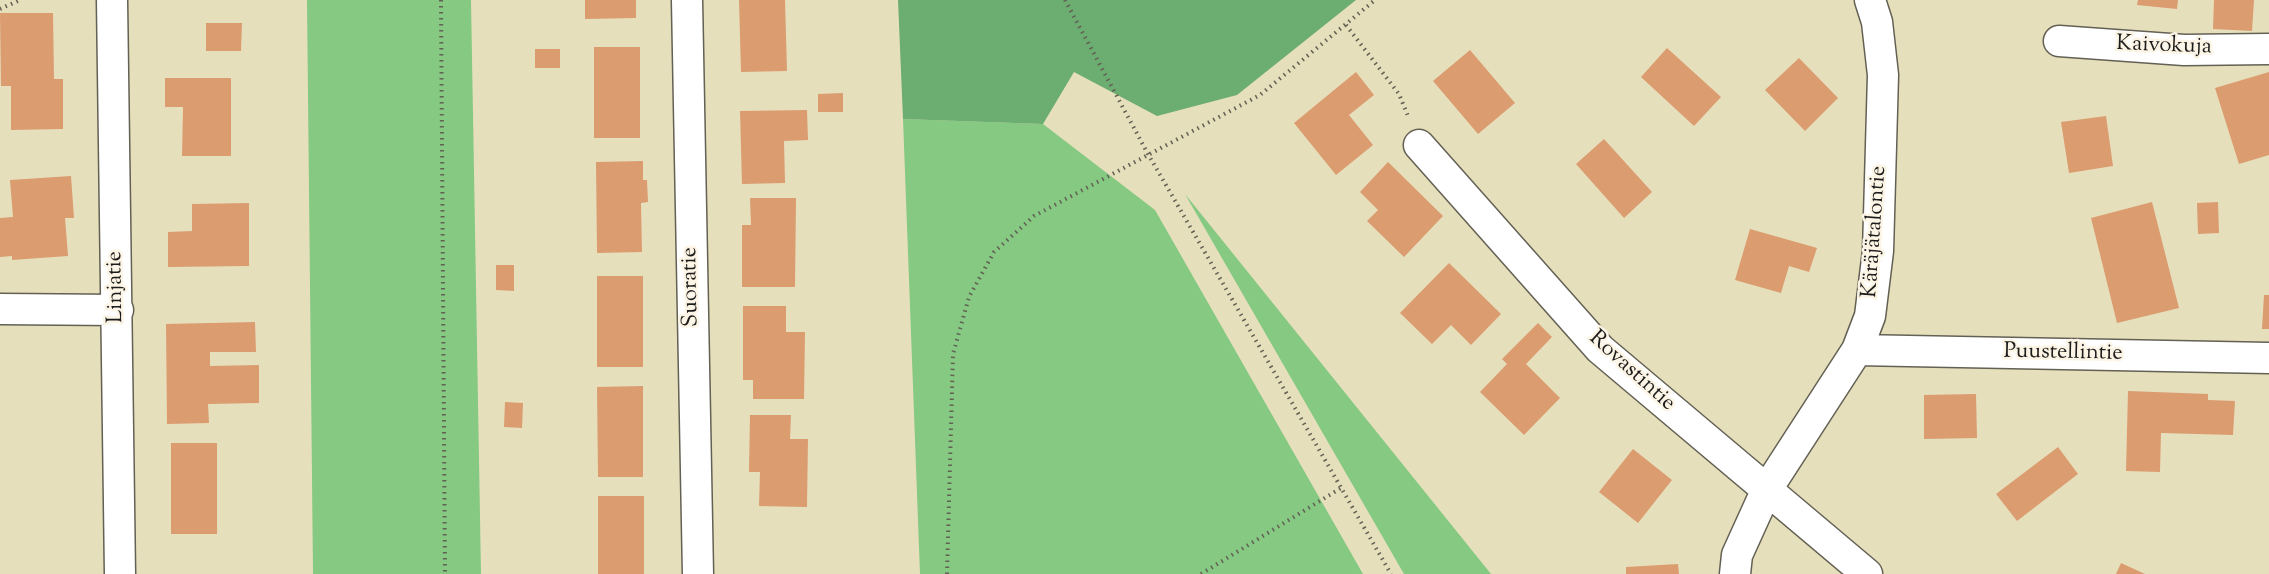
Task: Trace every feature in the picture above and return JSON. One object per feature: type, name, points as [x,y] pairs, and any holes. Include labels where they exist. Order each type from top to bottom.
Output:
[{"type":"street","name":"Linjatie","points":[[112,0],[120,574]]},
{"type":"street","name":"Suoratie","points":[[687,0],[698,574]]},
{"type":"street","name":"Käräjätalontie","points":[[1735,574],[1737,555],[1767,489],[1857,350],[1870,316],[1878,251],[1883,75],[1877,22],[1869,0]]},
{"type":"street","name":"Kaivokuja","points":[[2059,41],[2184,50],[2269,49]]},
{"type":"street","name":"Rovastintie","points":[[1419,145],[1599,349],[1867,574]]},
{"type":"street","points":[[0,309],[118,310]]},
{"type":"street","name":"Puustellintie","points":[[1857,350],[2269,358]]},
{"type":"path","points":[[0,9],[20,0]]},
{"type":"path","points":[[441,0],[445,574]]},
{"type":"path","points":[[1065,0],[1148,154],[1390,574]]},
{"type":"path","points":[[948,574],[953,354],[969,297],[994,252],[1034,216],[1260,95],[1375,0]]},
{"type":"path","points":[[1346,25],[1399,94],[1419,145]]},
{"type":"path","points":[[1201,574],[1341,488]]},
{"type":"green space","points":[[307,0],[471,0],[481,574],[313,574]]},
{"type":"green space","points":[[898,0],[1356,0],[1237,95],[1157,116],[1074,72],[1043,124],[903,119]]},
{"type":"green space","points":[[903,119],[1043,124],[1155,210],[1363,574],[920,574]]},
{"type":"green space","points":[[1185,194],[1491,574],[1404,574]]},
{"type":"building","points":[[585,0],[636,0],[636,18],[585,19]]},
{"type":"building","points":[[739,0],[785,0],[787,71],[741,72]]},
{"type":"building","points":[[2138,0],[2178,0],[2177,9],[2137,5]]},
{"type":"building","points":[[2214,0],[2254,0],[2252,31],[2213,29]]},
{"type":"building","points":[[0,13],[53,13],[54,79],[63,79],[63,129],[11,130],[11,86],[1,86]]},
{"type":"building","points":[[206,23],[242,23],[241,51],[206,51]]},
{"type":"building","points":[[594,47],[640,47],[640,138],[594,138]]},
{"type":"building","points":[[1667,48],[1721,97],[1694,126],[1641,77]]},
{"type":"building","points":[[535,49],[560,49],[560,68],[535,68]]},
{"type":"building","points":[[1470,50],[1515,103],[1478,134],[1433,81]]},
{"type":"building","points":[[1799,58],[1838,98],[1805,131],[1765,90]]},
{"type":"building","points":[[1356,72],[1374,95],[1349,115],[1373,145],[1336,175],[1294,123]]},
{"type":"building","points":[[2269,72],[2269,155],[2239,164],[2215,88]]},
{"type":"building","points":[[165,78],[231,78],[231,156],[182,156],[183,107],[165,107]]},
{"type":"building","points":[[843,93],[843,112],[818,112],[818,94]]},
{"type":"building","points":[[807,110],[808,140],[784,141],[785,183],[742,184],[740,111]]},
{"type":"building","points":[[2106,116],[2113,166],[2069,173],[2061,122]]},
{"type":"building","points":[[1604,139],[1652,192],[1624,218],[1576,164]]},
{"type":"building","points":[[643,161],[643,180],[647,180],[648,202],[641,203],[642,252],[597,253],[596,162]]},
{"type":"building","points":[[1388,162],[1443,216],[1404,257],[1367,221],[1378,210],[1360,192]]},
{"type":"building","points":[[71,176],[74,218],[65,218],[68,256],[12,260],[12,256],[0,257],[0,218],[13,217],[10,180]]},
{"type":"building","points":[[750,198],[796,198],[795,287],[742,287],[742,225],[751,225]]},
{"type":"building","points":[[2152,202],[2179,308],[2117,323],[2091,218]]},
{"type":"building","points":[[2218,202],[2219,233],[2198,234],[2197,203]]},
{"type":"building","points":[[249,203],[249,266],[168,267],[168,232],[192,231],[192,204]]},
{"type":"building","points":[[1750,229],[1817,248],[1809,272],[1789,266],[1781,293],[1735,280]]},
{"type":"building","points":[[1449,263],[1501,314],[1471,345],[1451,325],[1432,344],[1400,313]]},
{"type":"building","points":[[496,265],[514,265],[514,291],[496,290]]},
{"type":"building","points":[[597,276],[643,276],[643,367],[597,367]]},
{"type":"building","points":[[2264,295],[2269,295],[2269,329],[2262,329]]},
{"type":"building","points":[[743,306],[786,306],[786,332],[805,332],[804,399],[753,399],[753,380],[743,380]]},
{"type":"building","points":[[255,322],[256,352],[210,352],[210,366],[259,365],[259,403],[208,404],[209,423],[167,424],[166,324]]},
{"type":"building","points":[[1538,323],[1552,337],[1526,364],[1560,398],[1524,435],[1480,392],[1507,364],[1502,359]]},
{"type":"building","points":[[643,386],[643,477],[598,477],[597,387]]},
{"type":"building","points":[[2128,391],[2208,394],[2208,400],[2235,401],[2233,435],[2161,433],[2160,472],[2126,471]]},
{"type":"building","points":[[1976,394],[1977,438],[1924,439],[1924,395]]},
{"type":"building","points":[[505,402],[523,403],[522,428],[504,427]]},
{"type":"building","points":[[750,415],[791,415],[790,439],[808,439],[807,507],[759,506],[760,472],[749,472]]},
{"type":"building","points":[[171,443],[217,443],[217,534],[171,534]]},
{"type":"building","points":[[2058,447],[2078,474],[2017,521],[1996,494]]},
{"type":"building","points":[[1633,449],[1672,480],[1638,523],[1599,492]]},
{"type":"building","points":[[598,496],[644,496],[644,574],[598,574]]},
{"type":"building","points":[[2121,563],[2145,574],[2116,574]]},
{"type":"building","points":[[1678,564],[1679,574],[1626,574],[1626,567]]}]
